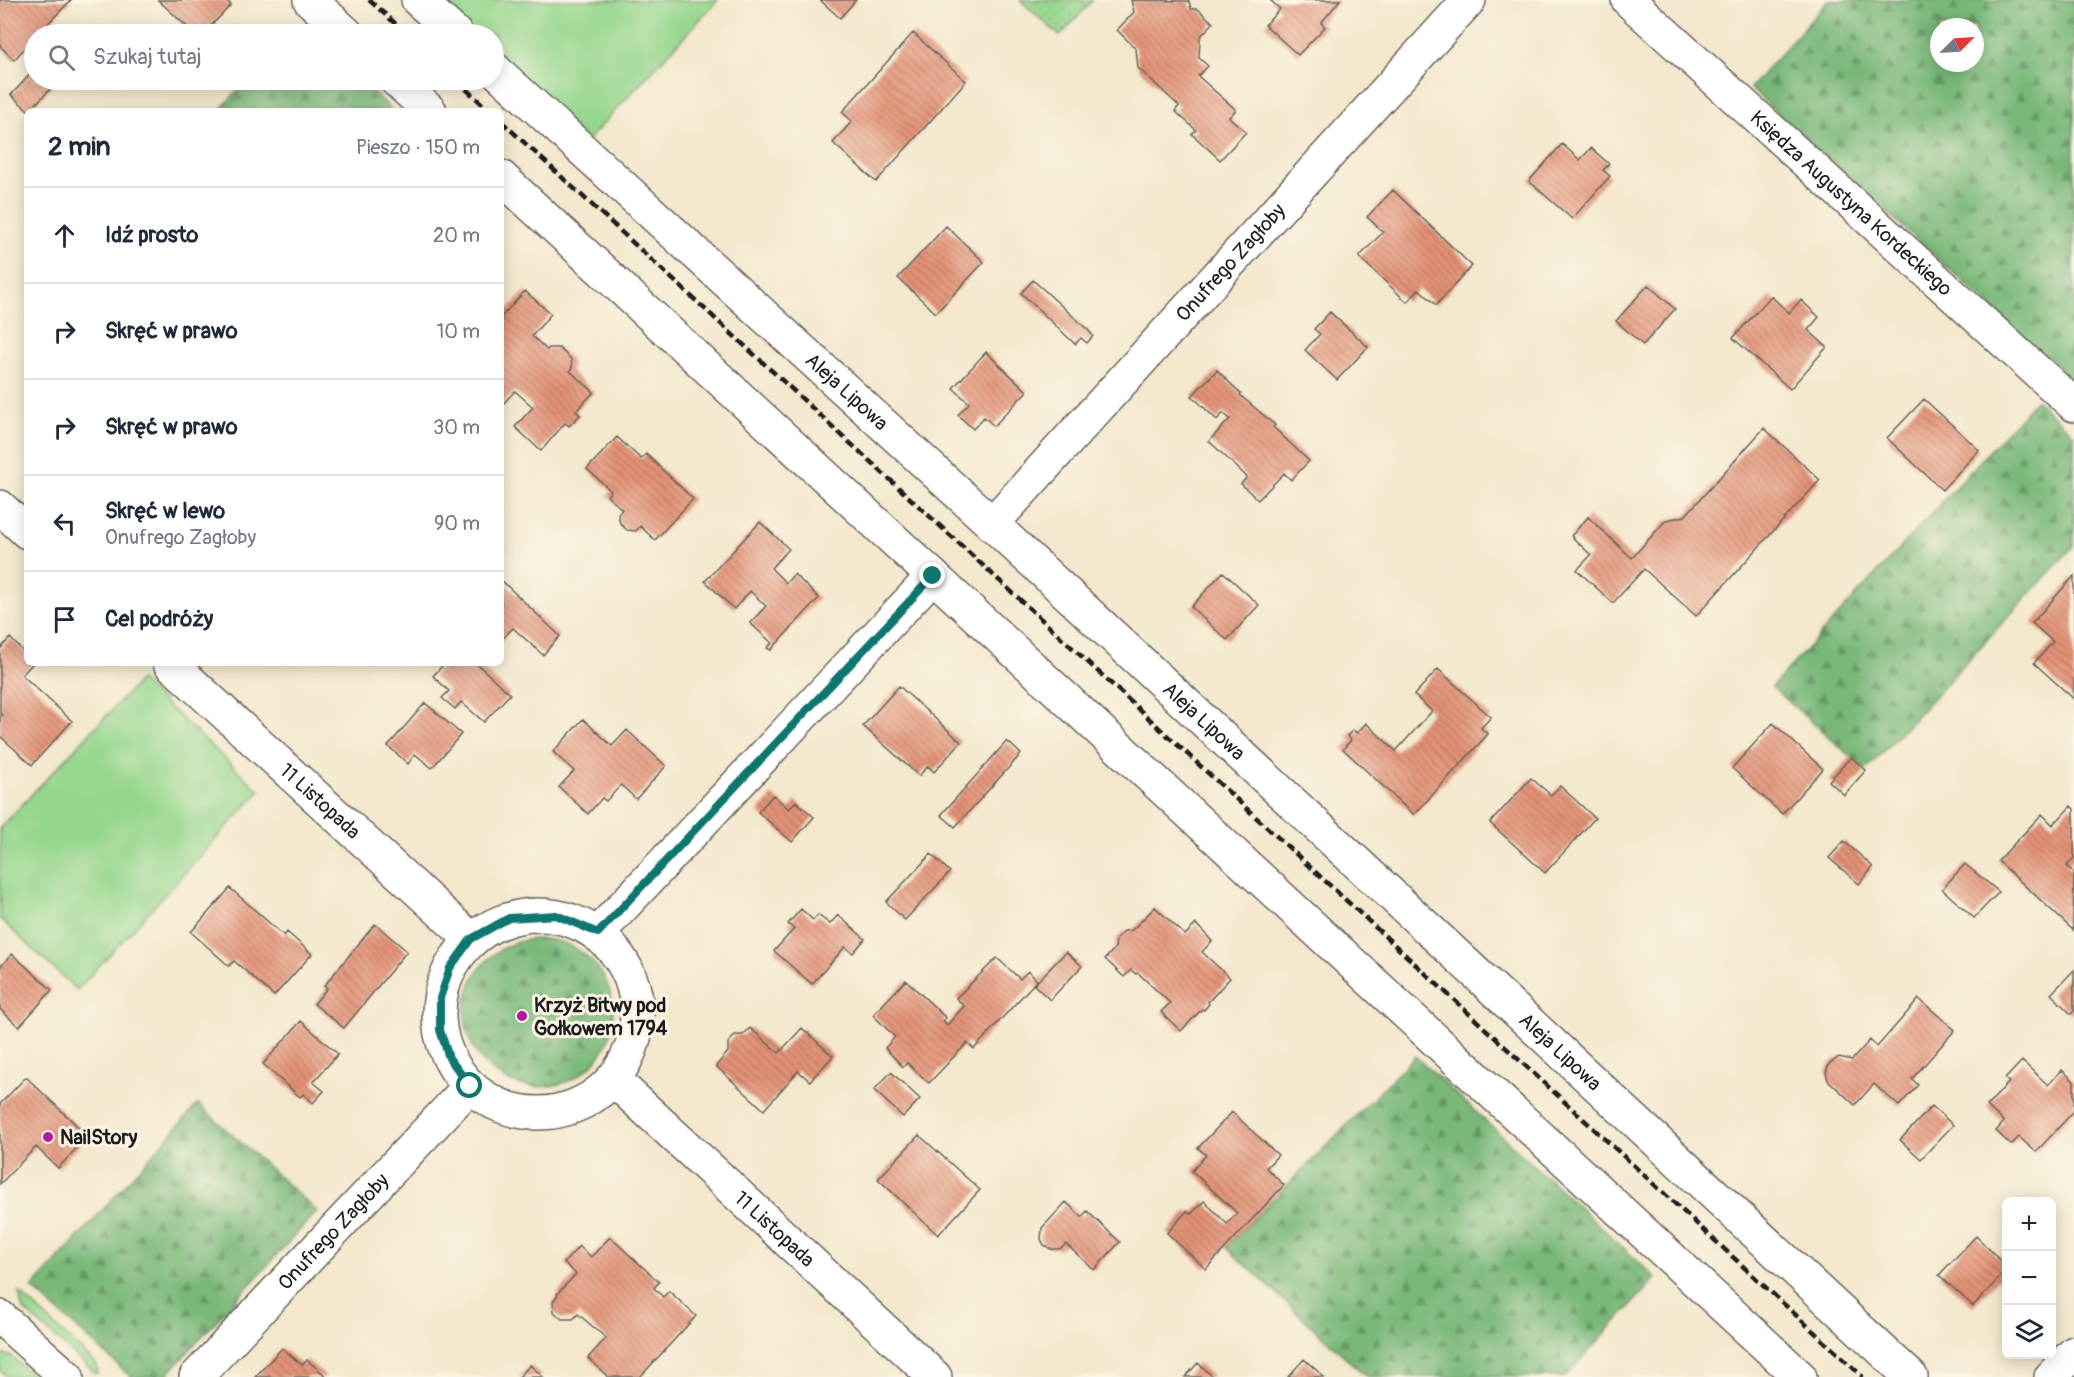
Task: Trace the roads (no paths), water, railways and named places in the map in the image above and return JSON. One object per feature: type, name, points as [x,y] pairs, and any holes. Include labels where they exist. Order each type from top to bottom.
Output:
[{"type":"street","points":[[310,0],[336,24]]},
{"type":"street","points":[[418,0],[445,24]]},
{"type":"street","name":"Onufrego Zagłoby","points":[[992,524],[1469,0]]},
{"type":"street","name":"Księdza Augustyna Kordeckiego","points":[[1628,0],[2074,405]]},
{"type":"street","name":"Aleja Lipowa","points":[[504,78],[992,524],[1911,1377]]},
{"type":"street","points":[[407,90],[427,108]]},
{"type":"street","points":[[504,180],[1800,1377]]},
{"type":"street","points":[[0,507],[24,529]]},
{"type":"street","points":[[598,933],[933,576]]},
{"type":"street","name":"11 Listopada","points":[[173,666],[471,939]]},
{"type":"street","points":[[556,915],[598,933],[628,970],[638,1002],[637,1030],[614,1080],[584,1103],[549,1113],[509,1109],[470,1086],[449,1058],[440,1030],[440,998],[450,968],[471,939],[509,918],[556,915]]},
{"type":"street","name":"11 Listopada","points":[[614,1080],[934,1377]]},
{"type":"street","name":"Onufrego Zagłoby","points":[[196,1377],[470,1086]]},
{"type":"street","points":[[0,1317],[67,1377]]},
{"type":"street","points":[[2051,1377],[2074,1353]]},
{"type":"railway","points":[[369,0],[396,24]]},
{"type":"railway","points":[[467,90],[487,108]]},
{"type":"railway","points":[[504,124],[1863,1377]]},
{"type":"place","name":"Krzyż Bitwy pod Gołkowem 1794","points":[[522,1016]]},
{"type":"place","name":"NailStory","points":[[48,1137]]}]
